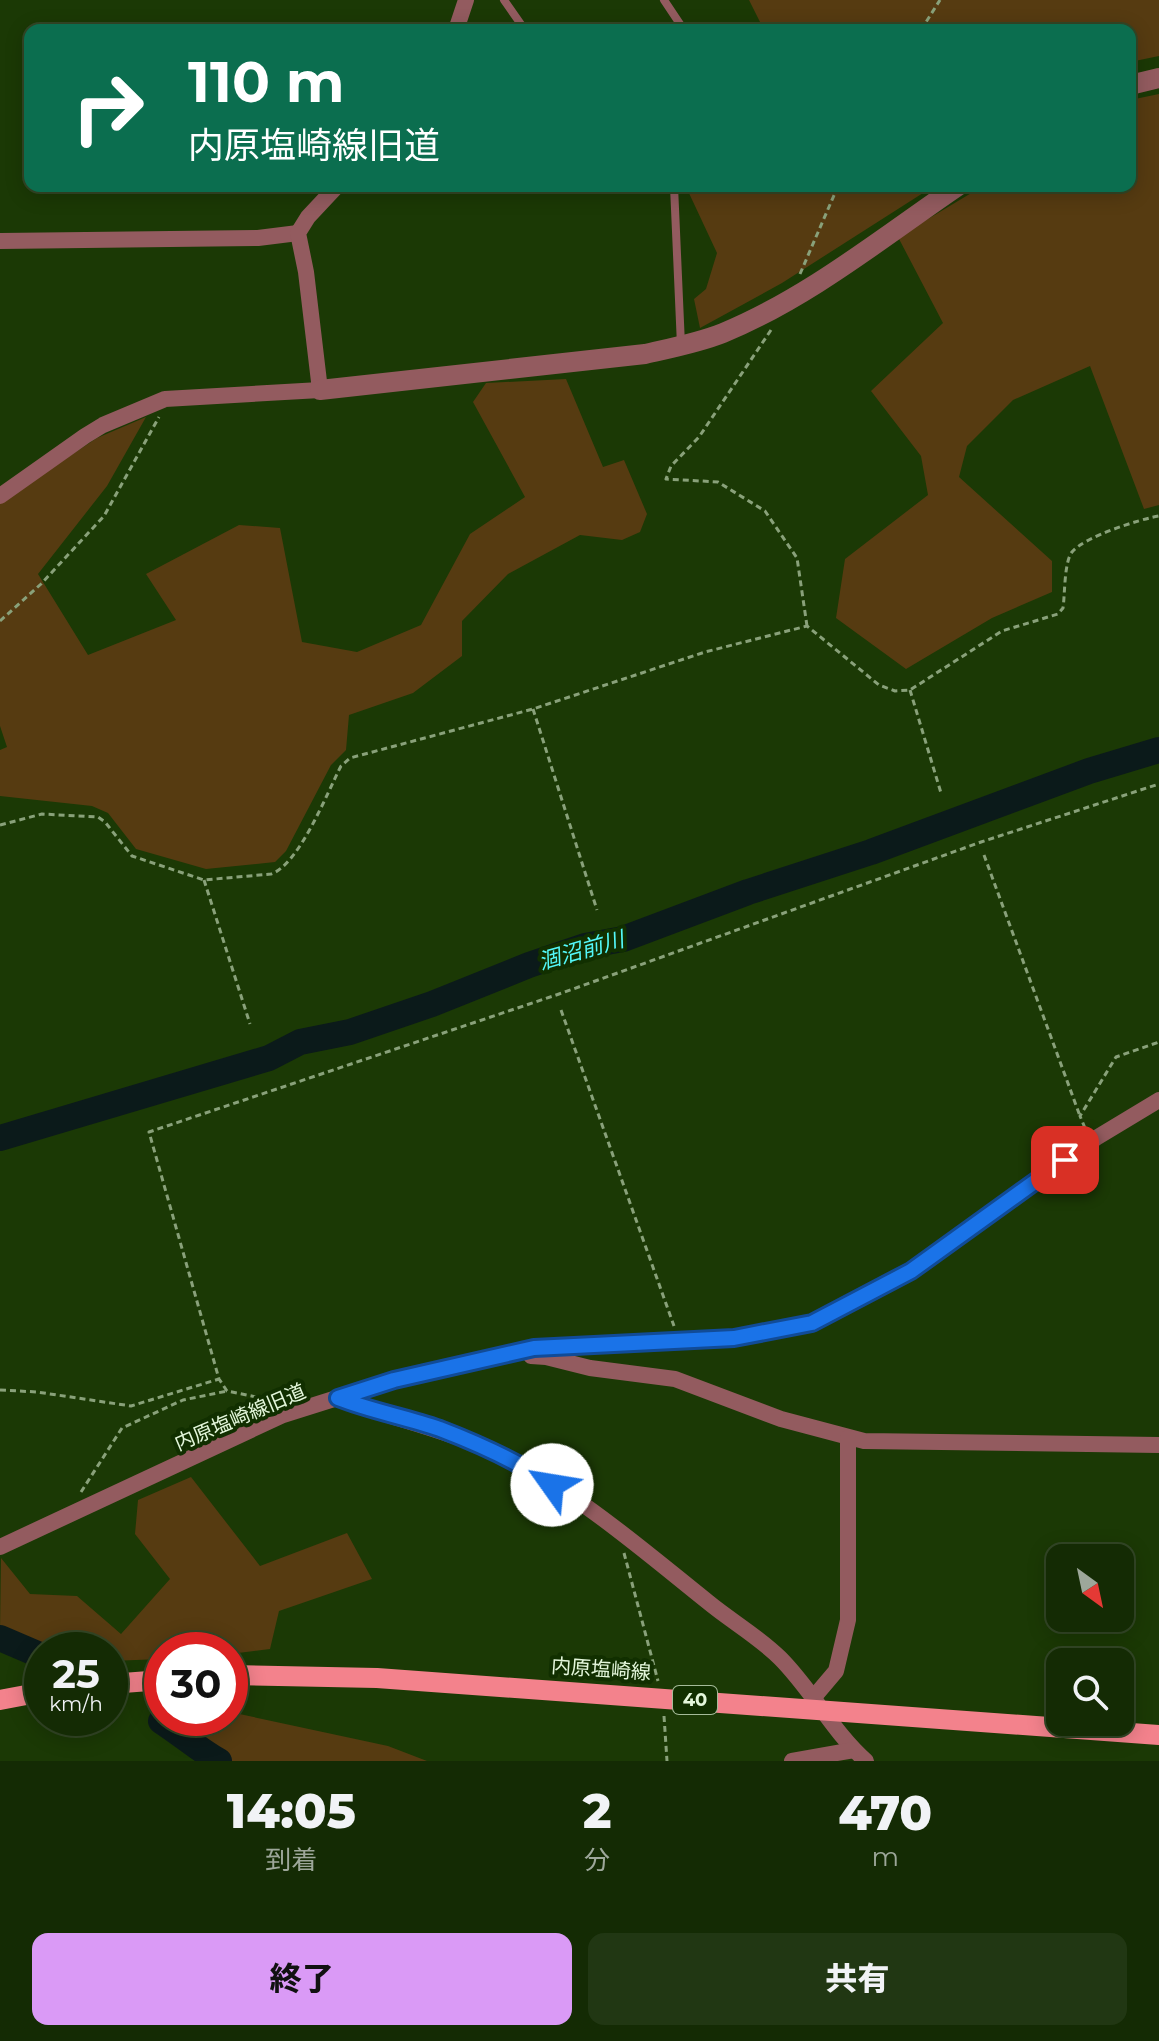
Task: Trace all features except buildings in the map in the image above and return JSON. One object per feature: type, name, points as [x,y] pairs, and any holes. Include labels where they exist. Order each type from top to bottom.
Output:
[{"type":"main road","name":"内原塩崎線","points":[[248,1675],[377,1678],[819,1704],[1159,1735]]},
{"type":"main road","points":[[0,1700],[24,1695]]},
{"type":"street","points":[[458,24],[466,0]]},
{"type":"street","points":[[1136,84],[1159,78]]},
{"type":"street","points":[[320,390],[306,272],[298,233],[331,192]]},
{"type":"street","points":[[0,496],[94,430],[165,399],[320,390],[645,354],[722,333],[790,299],[949,192]]},
{"type":"street","points":[[0,241],[258,238],[298,233]]},
{"type":"street","name":"内原塩崎線旧道","points":[[0,1547],[283,1415],[394,1380],[534,1348],[734,1338],[812,1323],[911,1271],[1090,1142],[1159,1100]]},
{"type":"street","points":[[506,1355],[546,1357],[590,1368],[675,1379],[781,1419],[848,1438],[892,1442],[1159,1445]]},
{"type":"street","points":[[338,1398],[373,1412],[438,1429],[530,1470],[617,1530],[779,1657],[860,1755]]},
{"type":"street","points":[[819,1704],[836,1671],[848,1620],[848,1438]]},
{"type":"street","points":[[792,1761],[860,1755]]},
{"type":"lane","points":[[504,0],[521,24]]},
{"type":"lane","points":[[664,0],[680,24]]},
{"type":"lane","points":[[674,192],[681,346]]},
{"type":"path","points":[[925,24],[940,0]]},
{"type":"path","points":[[790,299],[835,192]]},
{"type":"path","points":[[774,325],[699,437],[671,466],[666,479],[718,482],[765,511],[797,558],[807,626],[879,685],[895,691],[910,690],[1002,631],[1058,614],[1063,608],[1068,561],[1072,552],[1114,529],[1159,516]]},
{"type":"path","points":[[0,621],[59,565],[104,516],[162,411],[165,399]]},
{"type":"path","points":[[0,825],[42,814],[98,817],[132,856],[204,880],[271,874],[282,870],[296,853],[341,766],[350,758],[533,709],[705,652],[807,626]]},
{"type":"path","points":[[910,690],[941,793]]},
{"type":"path","points":[[533,709],[597,910]]},
{"type":"path","points":[[227,1391],[219,1379],[149,1132],[562,993],[981,842],[1159,784]]},
{"type":"path","points":[[984,855],[1090,1142]]},
{"type":"path","points":[[204,880],[250,1024]]},
{"type":"path","points":[[561,1010],[680,1341]]},
{"type":"path","points":[[1080,1116],[1116,1057],[1159,1042]]},
{"type":"path","points":[[0,1390],[37,1392],[131,1406],[219,1379]]},
{"type":"path","points":[[78,1496],[122,1428],[183,1400],[227,1391],[280,1402]]},
{"type":"path","points":[[617,1530],[663,1697],[667,1761]]},
{"type":"shaded area","points":[[749,0],[1159,0],[1159,56],[1136,61],[1136,24],[761,24]]},
{"type":"shaded area","points":[[1159,94],[1159,505],[1144,509],[1090,366],[1013,400],[967,446],[959,477],[1052,561],[1052,592],[992,618],[906,669],[836,618],[845,559],[928,495],[921,456],[871,391],[943,323],[898,237],[973,192],[1136,192],[1136,99]]},
{"type":"shaded area","points":[[688,192],[925,192],[782,283],[700,328],[694,299],[706,289],[717,253]]},
{"type":"shaded area","points":[[566,379],[603,467],[624,460],[647,514],[640,532],[622,540],[580,535],[508,574],[462,621],[462,656],[413,693],[349,715],[346,750],[331,765],[286,851],[275,862],[206,869],[136,849],[108,813],[92,806],[0,796],[0,750],[7,747],[0,726],[0,502],[97,438],[146,417],[107,486],[38,574],[88,655],[176,620],[146,574],[239,525],[280,528],[302,642],[357,652],[421,625],[470,534],[525,497],[473,402],[486,383]]},
{"type":"shaded area","points":[[191,1477],[260,1566],[347,1533],[372,1579],[279,1611],[270,1649],[248,1652],[248,1632],[144,1632],[144,1660],[128,1660],[128,1632],[123,1632],[170,1579],[135,1534],[138,1500]]},
{"type":"shaded area","points":[[1,1558],[30,1594],[77,1596],[119,1632],[24,1632],[24,1637],[0,1631]]},
{"type":"shaded area","points":[[248,1716],[388,1746],[427,1761],[230,1761],[201,1736],[248,1736]]},
{"type":"waterway","name":"涸沼前川","points":[[0,1138],[269,1058],[300,1042],[350,1032],[432,1004],[529,965],[585,946],[623,939],[1089,771],[1159,750]]},
{"type":"waterway","points":[[0,1638],[24,1648]]},
{"type":"waterway","points":[[182,1736],[219,1761]]},
{"type":"route","points":[[552,1485],[530,1470],[438,1429],[373,1412],[338,1398],[394,1380],[534,1348],[734,1338],[812,1323],[911,1271],[1065,1160]]}]
